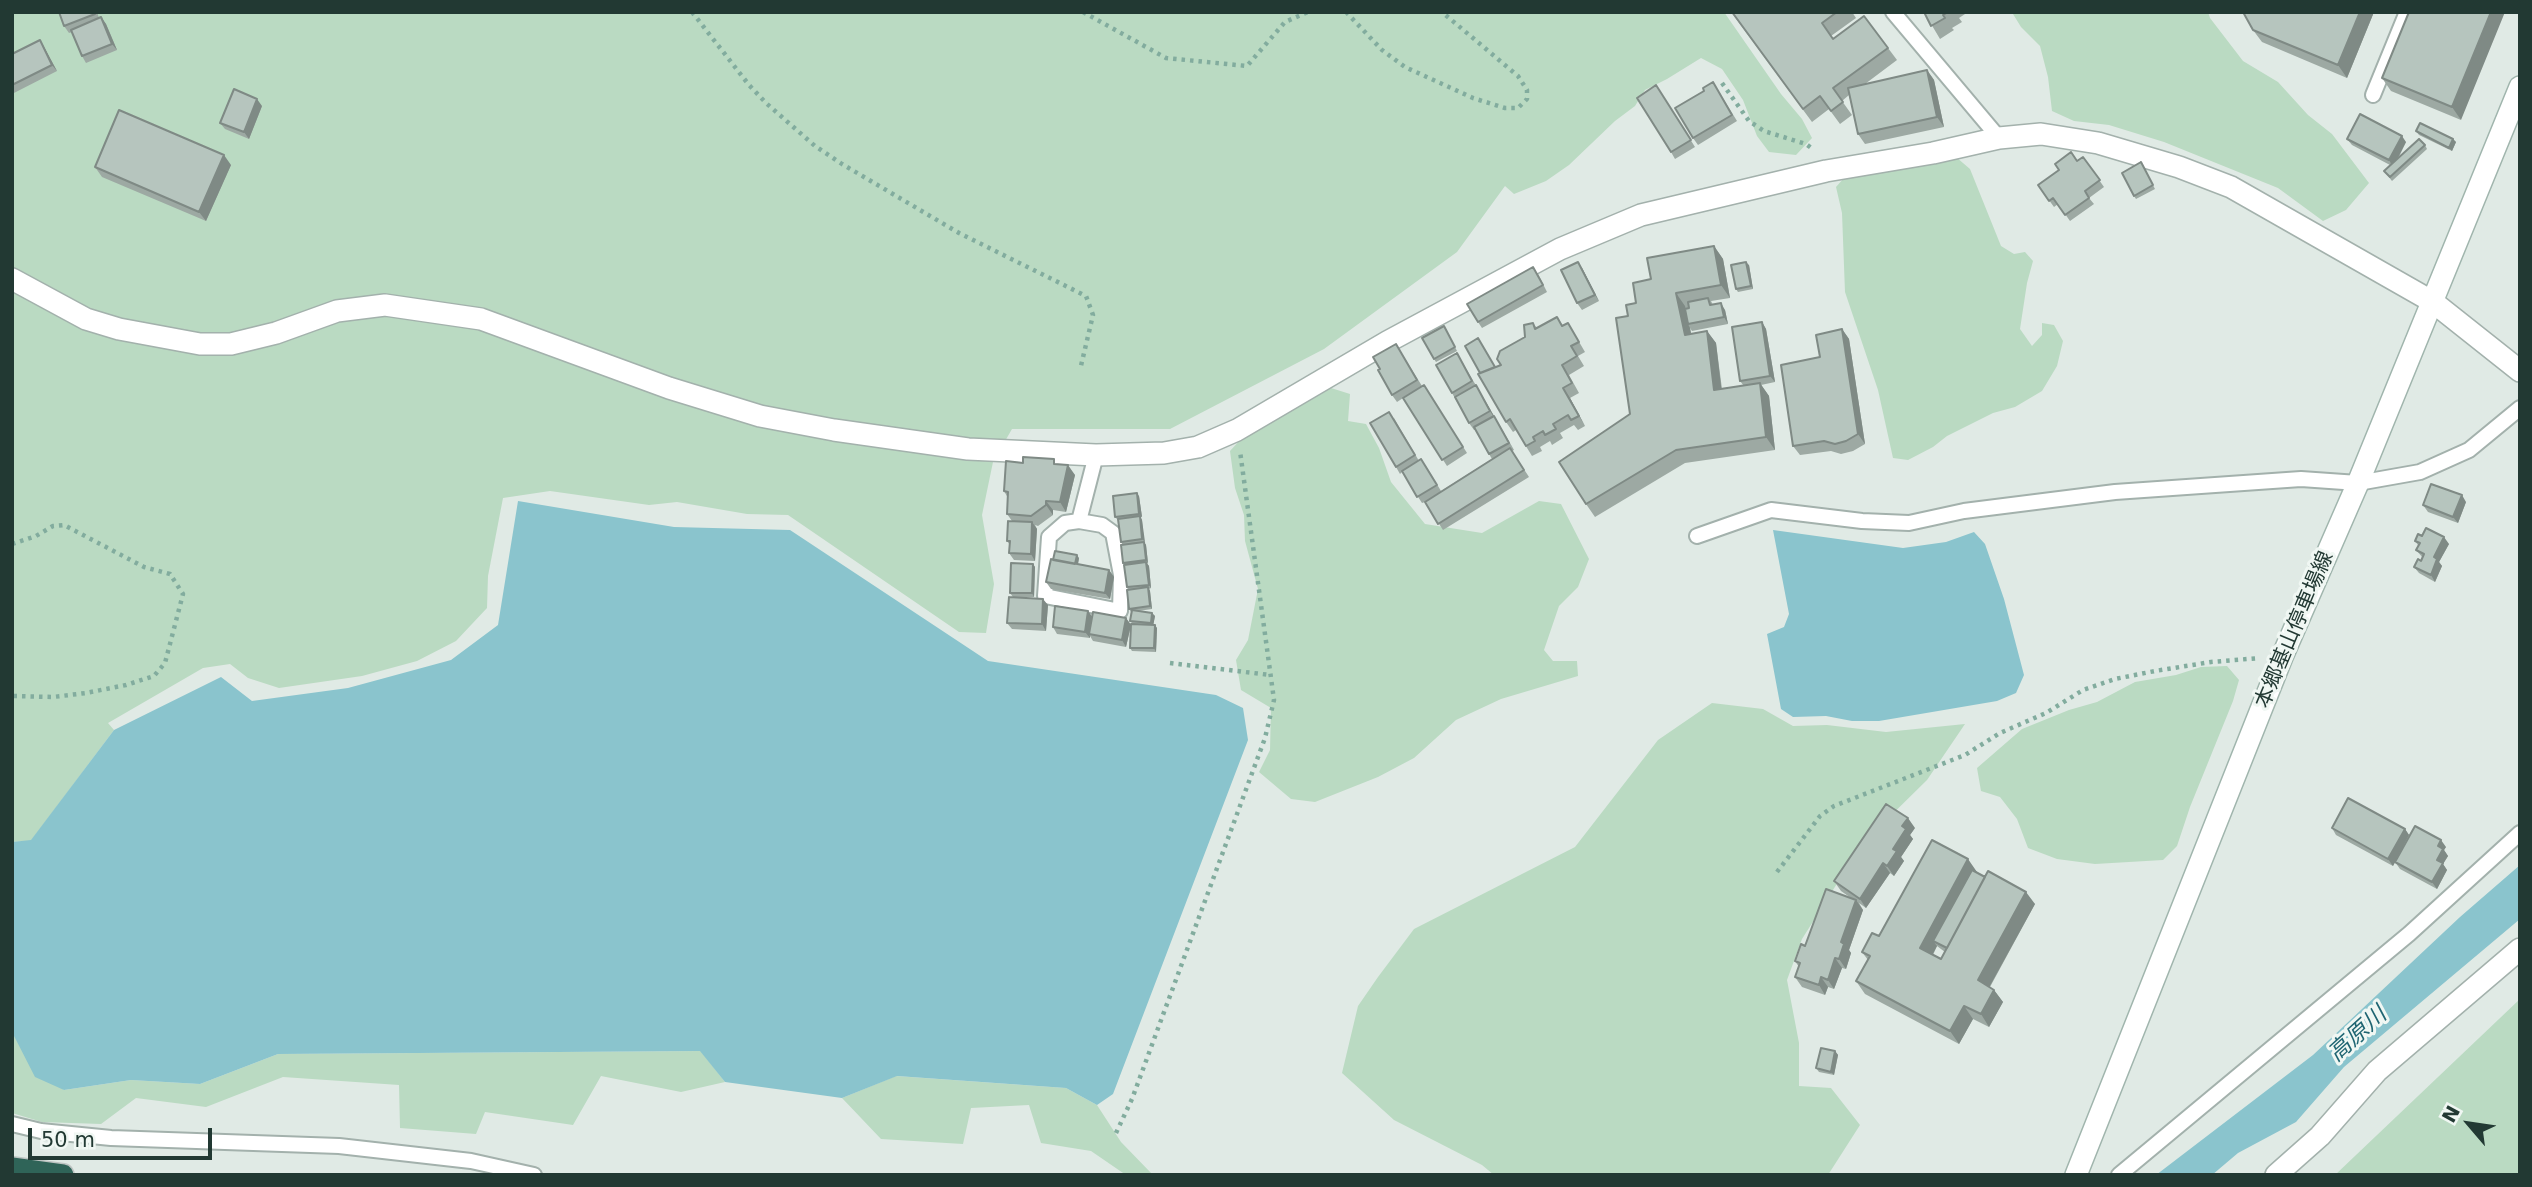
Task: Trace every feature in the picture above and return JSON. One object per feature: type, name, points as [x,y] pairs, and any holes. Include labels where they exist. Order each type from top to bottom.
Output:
[{"type":"highway","points":[[12,1168],[63,1175]]},
{"type":"street","name":"本郷基山停車場線","points":[[2076,1175],[2282,657],[2358,483],[2520,87]]},
{"type":"street","points":[[12,279],[86,318],[119,329],[200,344],[242,342],[337,311],[385,305],[481,319],[669,388],[760,416],[834,430],[968,449],[1096,454],[1164,453],[1198,447],[1237,430],[1387,342],[1560,249],[1641,215],[1826,171],[1933,153],[1999,138],[2041,134],[2098,143],[2179,167],[2231,187],[2432,302],[2520,372]]},
{"type":"street","points":[[2276,1175],[2319,1136],[2377,1071],[2520,949]]},
{"type":"lane","points":[[1893,12],[1999,138]]},
{"type":"lane","points":[[2373,95],[2407,12]]},
{"type":"lane","points":[[1697,536],[1771,510],[1909,523],[1964,511],[2115,492],[2301,479],[2358,483],[2420,472],[2469,450],[2520,408]]},
{"type":"lane","points":[[1079,521],[1096,454]]},
{"type":"lane","points":[[1079,521],[1102,525],[1113,533],[1121,575],[1120,611],[1045,596],[1049,537],[1065,523],[1079,521]]},
{"type":"lane","points":[[2119,1175],[2409,934],[2520,833]]},
{"type":"lane","points":[[12,1124],[111,1138],[339,1146],[471,1161],[534,1175]]},
{"type":"path","points":[[692,12],[749,85],[815,146],[928,216],[1007,259],[1086,296],[1093,315],[1080,370]]},
{"type":"path","points":[[1083,12],[1166,58],[1247,66],[1285,22],[1308,12]]},
{"type":"path","points":[[1346,12],[1382,50],[1405,67],[1473,98],[1504,108],[1518,108],[1527,99],[1527,90],[1518,76],[1442,12]]},
{"type":"path","points":[[1722,83],[1749,121],[1764,131],[1806,144],[1821,155],[1826,171]]},
{"type":"path","points":[[1116,1133],[1132,1099],[1265,738],[1274,700],[1237,430]]},
{"type":"path","points":[[12,544],[36,536],[53,526],[64,525],[144,566],[170,574],[183,594],[166,663],[154,676],[86,693],[53,697],[12,696]]},
{"type":"path","points":[[1777,872],[1821,816],[1834,806],[1965,755],[2000,733],[2046,713],[2083,690],[2115,679],[2155,671],[2211,662],[2282,657]]},
{"type":"path","points":[[1170,663],[1270,675]]},
{"type":"green space","points":[[12,12],[1724,12],[1781,94],[1802,119],[1812,138],[1796,155],[1769,152],[1757,136],[1743,100],[1722,69],[1701,58],[1645,90],[1635,106],[1615,121],[1569,165],[1546,181],[1514,194],[1505,186],[1457,252],[1324,349],[1170,429],[1012,429],[993,462],[982,515],[994,584],[986,633],[959,632],[788,515],[747,514],[677,502],[649,505],[550,491],[503,498],[488,576],[487,608],[456,641],[417,661],[362,676],[279,688],[248,678],[230,664],[203,668],[108,723],[114,730],[31,841],[12,842]]},
{"type":"green space","points":[[2208,12],[2243,61],[2278,82],[2308,115],[2332,134],[2369,183],[2346,210],[2323,221],[2278,188],[2164,142],[2109,125],[2074,121],[2052,111],[2048,77],[2040,46],[2021,27],[2013,14]]},
{"type":"green space","points":[[1956,157],[1970,169],[2001,246],[2014,254],[2025,252],[2033,261],[2020,329],[2032,346],[2042,335],[2042,323],[2054,325],[2063,341],[2057,366],[2042,391],[2015,407],[1993,413],[1947,436],[1908,460],[1893,458],[1878,390],[1845,292],[1842,213],[1836,187],[1844,178]]},
{"type":"green space","points":[[1331,388],[1350,394],[1348,421],[1366,424],[1379,448],[1391,482],[1425,524],[1482,533],[1539,501],[1561,504],[1589,559],[1578,587],[1559,606],[1544,650],[1553,661],[1577,661],[1578,676],[1501,699],[1456,720],[1414,758],[1378,777],[1315,802],[1291,799],[1259,772],[1270,750],[1271,708],[1241,690],[1236,660],[1248,640],[1258,589],[1245,541],[1244,515],[1235,488],[1230,451],[1241,439]]},
{"type":"green space","points":[[2227,666],[2239,680],[2233,701],[2177,846],[2163,860],[2095,864],[2057,859],[2028,848],[2017,819],[2000,797],[1981,791],[1977,768],[2022,729],[2097,702],[2135,682],[2176,675],[2201,667]]},
{"type":"green space","points":[[1712,703],[1763,709],[1793,726],[1827,725],[1886,732],[1965,724],[1927,780],[1862,844],[1802,939],[1787,980],[1799,1043],[1799,1086],[1831,1088],[1860,1125],[1828,1175],[1494,1175],[1482,1165],[1394,1120],[1342,1073],[1358,1006],[1414,929],[1575,847],[1658,740]]},
{"type":"green space","points":[[2520,999],[2520,1175],[2335,1175]]},
{"type":"green space","points":[[12,1032],[64,1090],[131,1080],[200,1084],[278,1054],[701,1051],[725,1082],[681,1092],[601,1076],[573,1125],[485,1112],[476,1134],[400,1128],[399,1085],[283,1077],[206,1107],[136,1098],[101,1124],[42,1122],[12,1113]]},
{"type":"green space","points":[[896,1076],[1066,1088],[1097,1105],[1121,1142],[1153,1175],[1126,1175],[1091,1151],[1041,1143],[1029,1105],[971,1108],[963,1144],[881,1139],[842,1098]]},
{"type":"water","points":[[518,501],[674,527],[790,530],[988,661],[1216,695],[1243,708],[1248,740],[1113,1094],[1097,1105],[1066,1088],[897,1076],[842,1098],[725,1082],[700,1051],[278,1054],[200,1084],[131,1080],[64,1090],[35,1077],[12,1032],[12,842],[31,840],[114,730],[221,677],[252,701],[348,688],[451,660],[498,625]]},
{"type":"water","points":[[1773,530],[1903,548],[1946,542],[1974,532],[1985,544],[2004,599],[2024,675],[2016,693],[1997,701],[1879,721],[1852,721],[1826,716],[1793,717],[1781,709],[1767,634],[1784,627],[1789,614]]},
{"type":"water","name":"高原川","points":[[2520,865],[2520,919],[2344,1067],[2296,1122],[2238,1153],[2212,1175],[2156,1175],[2313,1055],[2460,917]]},
{"type":"building","points":[[59,12],[95,12],[95,14],[64,26]]},
{"type":"building","points":[[1732,12],[1837,12],[1822,23],[1833,39],[1864,16],[1888,48],[1833,88],[1843,102],[1831,111],[1820,96],[1803,109]]},
{"type":"building","points":[[1924,12],[1948,12],[1943,15],[1945,18],[1931,26]]},
{"type":"building","points":[[2243,12],[2360,12],[2338,65],[2253,30]]},
{"type":"building","points":[[2409,12],[2491,12],[2452,107],[2382,78]]},
{"type":"building","points":[[101,17],[112,44],[82,56],[71,30]]},
{"type":"building","points":[[40,40],[52,65],[12,85],[12,54]]},
{"type":"building","points":[[1927,70],[1937,117],[1858,134],[1848,88]]},
{"type":"building","points":[[1713,82],[1732,115],[1693,138],[1675,108],[1704,91],[1703,88]]},
{"type":"building","points":[[1656,85],[1691,140],[1671,152],[1637,98]]},
{"type":"building","points":[[234,89],[257,99],[244,132],[220,123]]},
{"type":"building","points":[[119,110],[224,155],[199,212],[95,167]]},
{"type":"building","points":[[2360,114],[2402,136],[2389,160],[2347,139]]},
{"type":"building","points":[[2420,123],[2453,139],[2449,148],[2416,131]]},
{"type":"building","points":[[2419,139],[2425,145],[2390,177],[2384,171]]},
{"type":"building","points":[[2071,152],[2077,161],[2083,157],[2100,180],[2085,191],[2089,198],[2065,215],[2053,198],[2049,201],[2038,185],[2059,170],[2055,164]]},
{"type":"building","points":[[2141,162],[2153,185],[2134,196],[2122,173]]},
{"type":"building","points":[[1714,246],[1721,285],[1676,293],[1685,335],[1707,331],[1714,390],[1760,383],[1766,437],[1676,450],[1586,504],[1559,462],[1630,414],[1616,318],[1628,316],[1626,305],[1636,303],[1633,283],[1651,279],[1647,258]]},
{"type":"building","points":[[1578,262],[1595,295],[1577,303],[1561,270]]},
{"type":"building","points":[[1746,262],[1751,286],[1736,289],[1731,265]]},
{"type":"building","points":[[1533,267],[1543,285],[1478,322],[1467,304]]},
{"type":"building","points":[[1708,298],[1710,305],[1721,303],[1724,317],[1688,324],[1685,309],[1689,308],[1688,302]]},
{"type":"building","points":[[1557,317],[1562,326],[1568,323],[1579,342],[1571,346],[1577,356],[1562,365],[1572,383],[1563,388],[1579,416],[1571,420],[1568,415],[1553,424],[1556,429],[1545,435],[1543,431],[1533,437],[1535,441],[1526,446],[1510,419],[1506,422],[1478,374],[1501,365],[1497,359],[1500,351],[1525,337],[1524,325],[1533,323],[1535,329]]},
{"type":"building","points":[[1762,322],[1770,376],[1740,381],[1732,327]]},
{"type":"building","points":[[1444,326],[1455,347],[1434,359],[1422,338]]},
{"type":"building","points":[[1842,329],[1858,434],[1835,444],[1824,441],[1793,446],[1781,365],[1820,357],[1816,335]]},
{"type":"building","points":[[1478,338],[1495,367],[1480,373],[1465,346]]},
{"type":"building","points":[[1396,344],[1417,380],[1392,395],[1373,357]]},
{"type":"building","points":[[1457,353],[1472,381],[1452,393],[1436,365]]},
{"type":"building","points":[[1424,385],[1463,447],[1442,460],[1403,398]]},
{"type":"building","points":[[1476,385],[1490,411],[1469,423],[1455,397]]},
{"type":"building","points":[[1389,412],[1415,455],[1396,467],[1370,423]]},
{"type":"building","points":[[1494,416],[1509,443],[1489,454],[1474,427]]},
{"type":"building","points":[[1510,448],[1524,470],[1438,524],[1425,502]]},
{"type":"building","points":[[1023,457],[1054,459],[1054,464],[1068,465],[1060,502],[1046,501],[1046,505],[1031,516],[1007,514],[1008,492],[1004,491],[1006,461],[1023,463]]},
{"type":"building","points":[[1421,459],[1437,485],[1417,497],[1402,471]]},
{"type":"building","points":[[2431,484],[2462,495],[2453,517],[2423,505]]},
{"type":"building","points":[[1137,493],[1139,514],[1115,517],[1113,496]]},
{"type":"building","points":[[1140,516],[1142,539],[1121,542],[1118,519]]},
{"type":"building","points":[[1008,521],[1032,522],[1031,554],[1009,553]]},
{"type":"building","points":[[2426,528],[2444,537],[2434,557],[2437,559],[2431,575],[2414,567],[2424,554],[2416,550],[2420,543],[2415,541],[2418,534],[2422,536]]},
{"type":"building","points":[[1144,542],[1146,560],[1123,563],[1121,545]]},
{"type":"building","points":[[1055,551],[1077,555],[1075,564],[1053,560]]},
{"type":"building","points":[[1051,559],[1109,570],[1105,593],[1046,582]]},
{"type":"building","points":[[1146,562],[1149,585],[1127,587],[1124,565]]},
{"type":"building","points":[[1011,563],[1033,564],[1032,593],[1010,593]]},
{"type":"building","points":[[1148,587],[1150,606],[1129,609],[1127,590]]},
{"type":"building","points":[[1009,597],[1043,599],[1042,624],[1007,623]]},
{"type":"building","points":[[1055,606],[1088,611],[1085,632],[1053,627]]},
{"type":"building","points":[[1132,610],[1152,613],[1151,623],[1130,621]]},
{"type":"building","points":[[1093,612],[1126,618],[1122,640],[1089,634]]},
{"type":"building","points":[[1131,624],[1155,625],[1154,648],[1130,648]]},
{"type":"building","points":[[2348,798],[2405,829],[2388,859],[2332,828]]},
{"type":"building","points":[[1886,804],[1908,818],[1902,826],[1906,829],[1893,849],[1897,851],[1887,866],[1883,863],[1860,899],[1834,881]]},
{"type":"building","points":[[2415,826],[2441,840],[2438,846],[2443,849],[2437,860],[2443,863],[2432,882],[2395,862]]},
{"type":"building","points":[[1932,840],[1968,859],[1920,948],[1941,959],[1988,871],[2026,892],[1978,980],[1994,990],[1981,1014],[1964,1006],[1950,1031],[1856,981],[1870,956],[1862,952],[1872,933],[1879,936]]},
{"type":"building","points":[[1972,870],[1985,877],[1947,948],[1933,941]]},
{"type":"building","points":[[1826,889],[1856,900],[1841,942],[1844,944],[1839,959],[1835,958],[1828,980],[1821,977],[1819,985],[1795,977],[1800,963],[1795,961],[1801,944],[1805,946]]},
{"type":"building","points":[[1821,1048],[1835,1051],[1831,1072],[1816,1068]]}]
